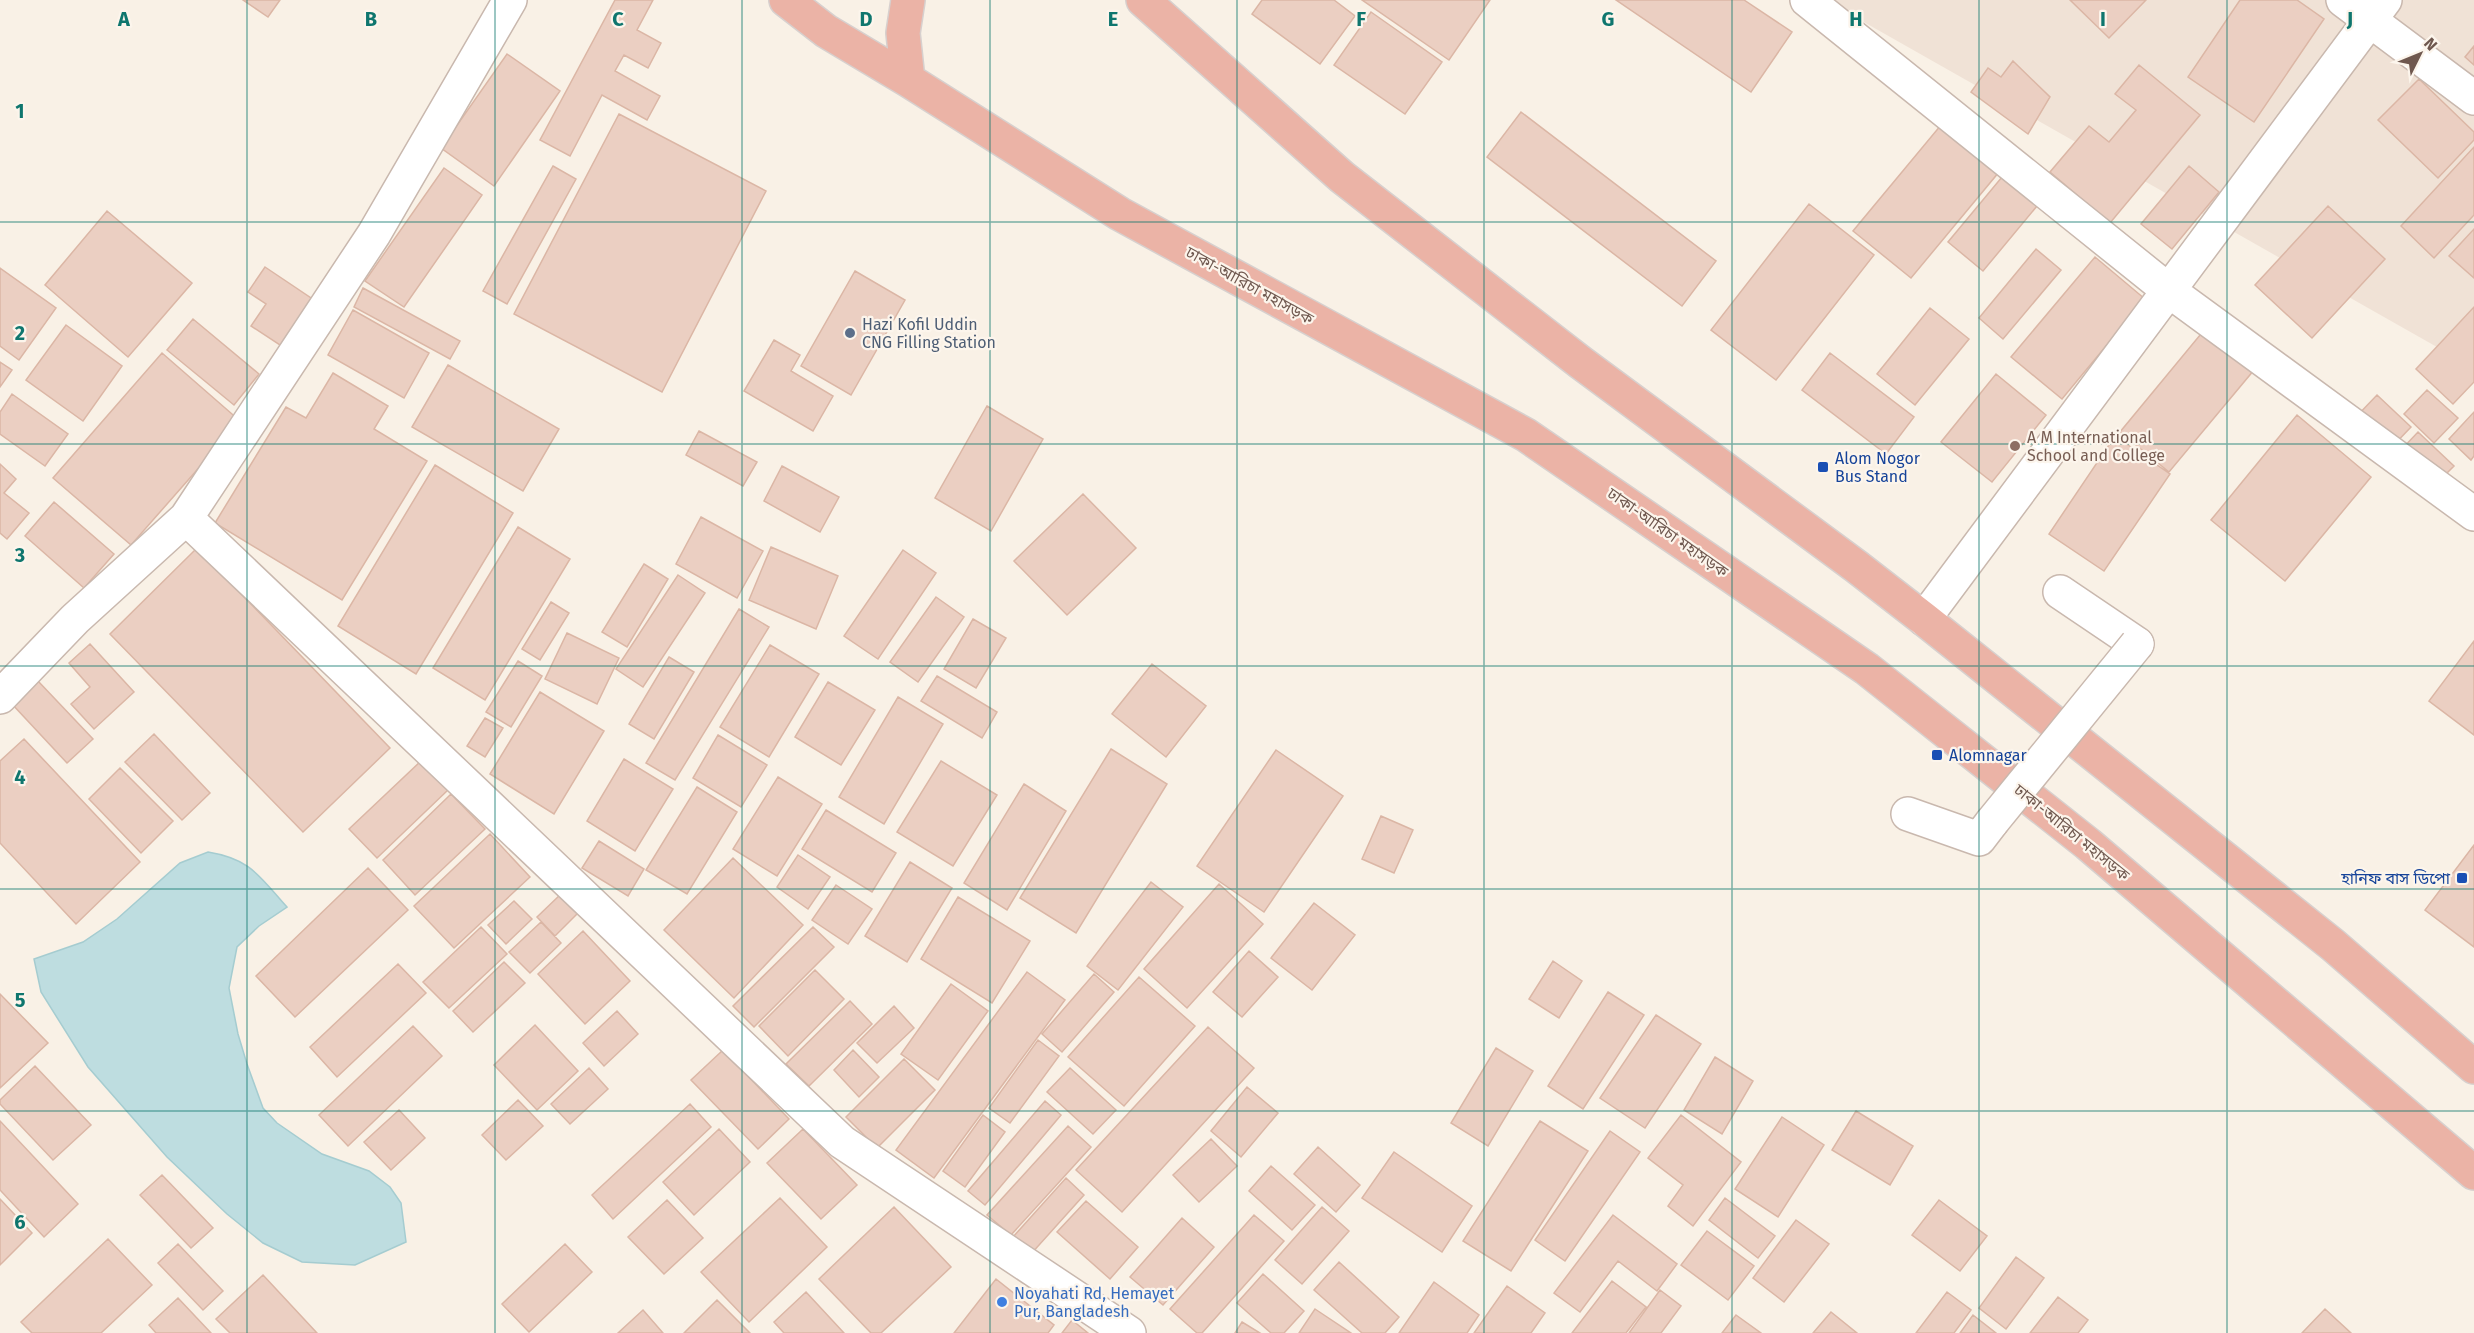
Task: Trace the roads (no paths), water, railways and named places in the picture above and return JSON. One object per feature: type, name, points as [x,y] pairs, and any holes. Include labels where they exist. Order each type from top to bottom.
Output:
[{"type":"highway","name":"ঢাকা-আরিচা মহাসড়ক","points":[[786,0],[826,31],[1120,214],[1526,435],[1867,669],[2088,844],[2474,1173]]},
{"type":"highway","points":[[908,0],[903,33],[908,80]]},
{"type":"highway","points":[[1143,0],[1342,177],[1580,362],[1924,619],[2333,945],[2474,1067]]},
{"type":"street","points":[[0,697],[75,619],[186,518],[374,234],[510,0]]},
{"type":"street","points":[[1807,0],[2168,290],[2474,514]]},
{"type":"street","points":[[2343,0],[2377,10],[2474,98]]},
{"type":"street","points":[[1924,619],[2377,10]]},
{"type":"street","points":[[186,518],[843,1142],[1129,1333]]},
{"type":"street","points":[[1908,814],[1979,839],[2137,644],[2060,592]]},
{"type":"water","points":[[208,852],[245,864],[287,907],[259,926],[237,947],[229,988],[238,1034],[263,1108],[277,1123],[322,1154],[369,1171],[390,1187],[401,1203],[406,1242],[355,1265],[302,1262],[263,1243],[227,1214],[167,1157],[88,1067],[41,992],[34,959],[83,942],[117,919],[180,863]]},
{"type":"place","name":"Hazi Kofil Uddin CNG Filling Station","points":[[850,333]]},
{"type":"place","name":"A M International School and College","points":[[2015,446]]},
{"type":"place","name":"Alom Nogor Bus Stand","points":[[1823,467]]},
{"type":"place","name":"Alomnagar","points":[[1937,755]]},
{"type":"place","name":"হানিফ বাস ডিপো","points":[[2462,878]]},
{"type":"place","name":"Noyahati Rd, Hemayet Pur, Bangladesh","points":[[1002,1302]]}]
